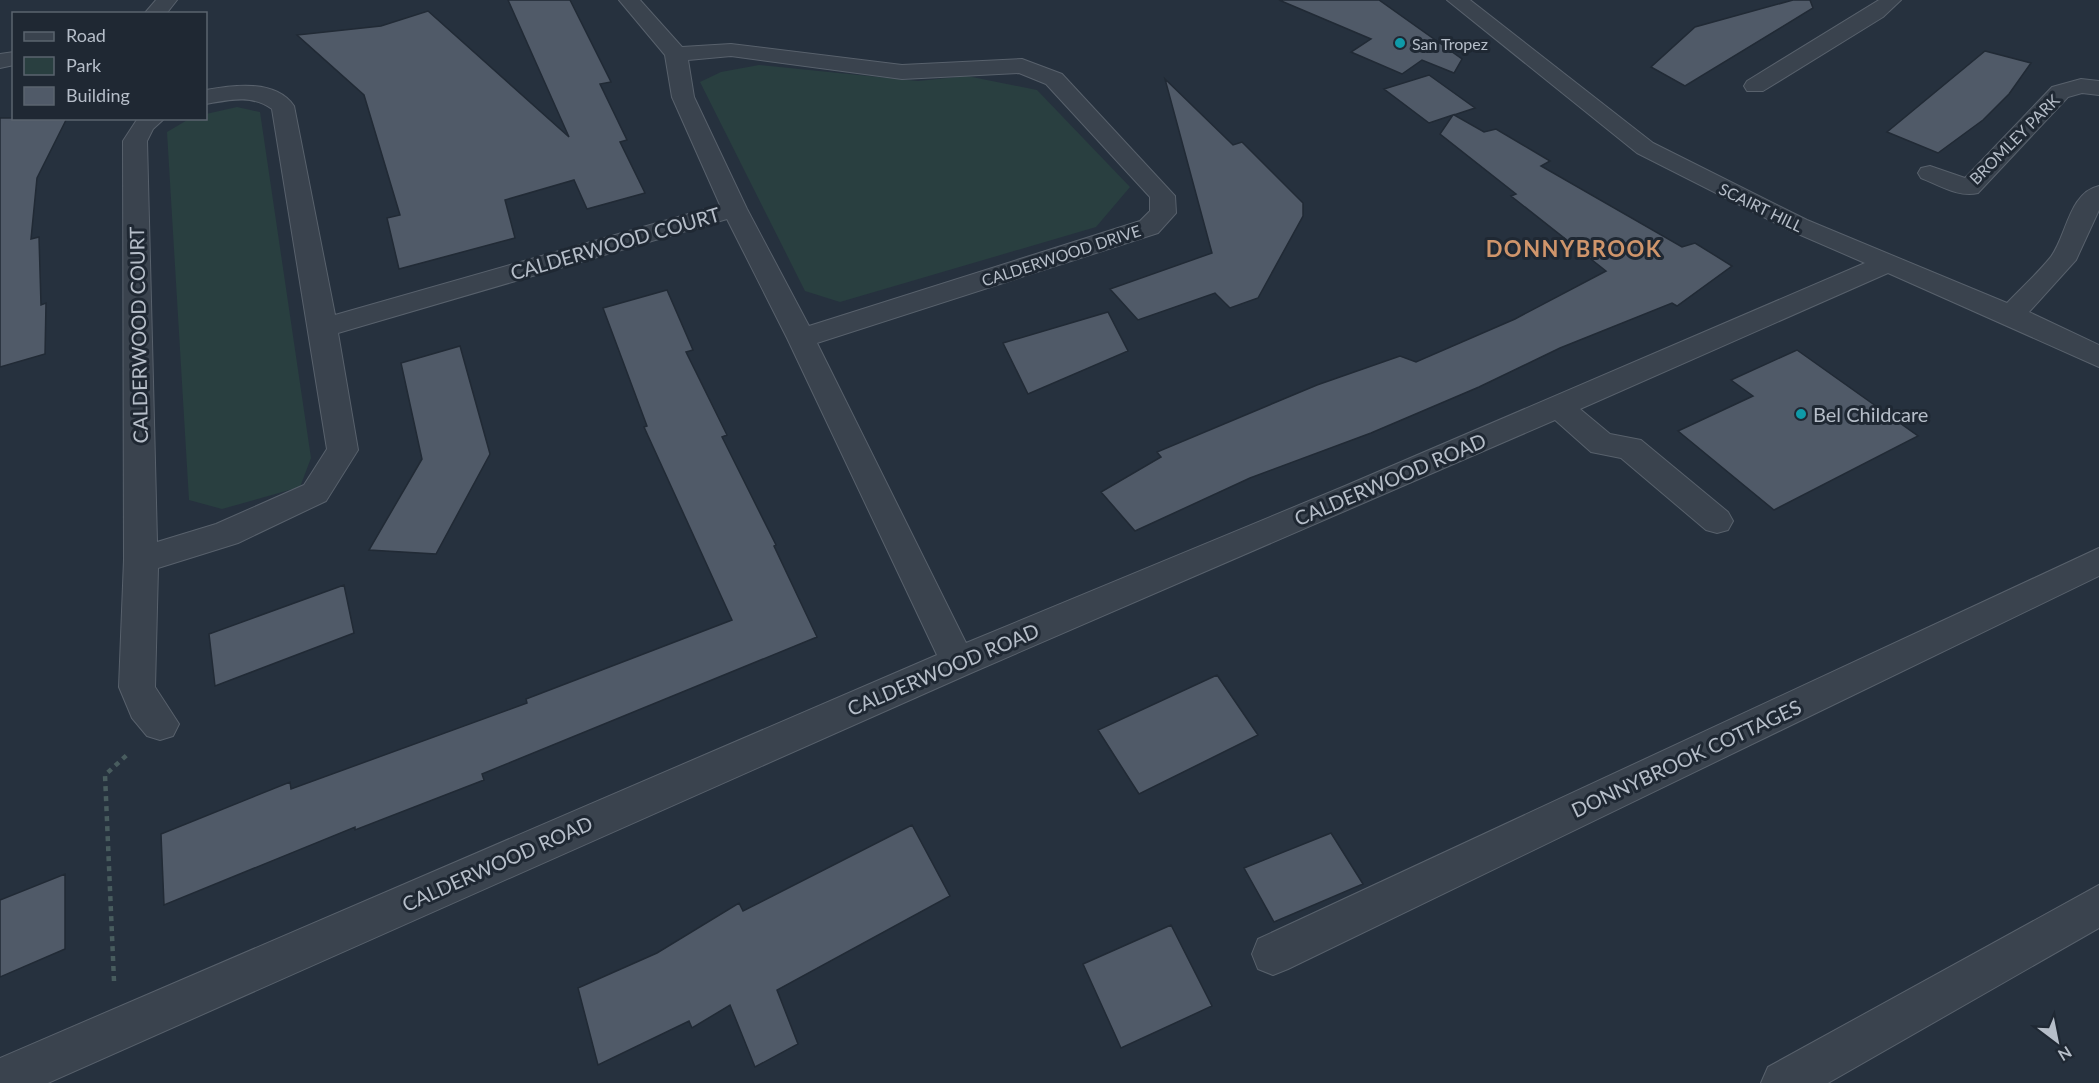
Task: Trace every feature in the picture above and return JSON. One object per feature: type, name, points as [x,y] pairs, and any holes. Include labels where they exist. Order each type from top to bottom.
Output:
[{"type":"street","points":[[156,12],[167,0]]},
{"type":"street","points":[[629,0],[676,54],[683,97],[734,209],[801,338],[957,662]]},
{"type":"street","name":"SCAIRT HILL","points":[[1457,0],[1645,148],[1787,220],[2011,315],[2092,346]]},
{"type":"street","points":[[1755,86],[1876,13],[1891,0]]},
{"type":"street","name":"CALDERWOOD DRIVE","points":[[676,54],[731,50],[902,72],[1022,66],[1054,79],[1162,196],[1162,213],[1149,228],[801,338]]},
{"type":"street","name":"BROMLEY PARK","points":[[1930,173],[1969,188],[2060,92],[2081,86],[2099,88]]},
{"type":"street","points":[[141,560],[226,534],[315,493],[343,450],[283,106],[272,97],[258,92],[207,97]]},
{"type":"street","name":"CALDERWOOD COURT","points":[[151,120],[144,125],[135,141],[141,560],[137,687],[145,707],[160,724]]},
{"type":"street","points":[[2011,315],[2063,260],[2084,212],[2099,193]]},
{"type":"street","name":"CALDERWOOD COURT","points":[[323,328],[734,209]]},
{"type":"street","name":"CALDERWOOD ROAD","points":[[0,1081],[957,662],[1558,406],[1888,262]]},
{"type":"street","points":[[1558,406],[1602,444],[1630,448],[1717,521]]},
{"type":"street","name":"DONNYBROOK COTTAGES","points":[[1273,954],[2099,561]]},
{"type":"street","points":[[1784,1083],[2099,905]]},
{"type":"path","points":[[116,1029],[105,775],[160,724]]},
{"type":"green space","points":[[759,65],[918,81],[967,76],[1037,90],[1130,187],[1096,227],[840,302],[805,291],[700,82],[721,72]]},
{"type":"green space","points":[[237,107],[260,112],[311,458],[300,487],[222,509],[189,500],[167,132],[187,120],[207,120],[207,114]]},
{"type":"building","points":[[508,0],[570,0],[611,82],[600,84],[627,140],[620,142],[645,193],[587,209],[574,180],[505,200],[515,238],[399,269],[387,218],[400,215],[364,95],[297,35],[381,26],[428,11],[569,137]]},
{"type":"building","points":[[1279,0],[1379,0],[1462,59],[1454,73],[1422,60],[1402,74],[1351,52],[1371,39]]},
{"type":"building","points":[[1793,0],[1810,0],[1813,8],[1685,86],[1651,67],[1695,27]]},
{"type":"building","points":[[1985,51],[2031,63],[2009,94],[1983,120],[1938,153],[1887,132]]},
{"type":"building","points":[[1429,75],[1475,108],[1454,115],[1484,132],[1496,129],[1550,161],[1541,166],[1682,247],[1695,243],[1732,266],[1677,306],[1672,303],[1560,348],[1479,387],[1371,433],[1250,478],[1135,531],[1101,492],[1161,457],[1157,452],[1317,385],[1400,356],[1416,362],[1515,319],[1606,271],[1511,196],[1516,194],[1440,134],[1453,115],[1429,123],[1384,89]]},
{"type":"building","points":[[1165,79],[1233,145],[1242,142],[1303,203],[1303,216],[1258,298],[1230,308],[1215,293],[1138,320],[1110,289],[1212,253]]},
{"type":"building","points":[[0,118],[66,120],[37,178],[31,239],[39,237],[41,305],[46,303],[45,354],[0,367]]},
{"type":"building","points":[[667,290],[693,350],[686,352],[727,435],[722,437],[776,545],[774,546],[817,637],[482,774],[484,780],[355,830],[355,827],[164,905],[161,834],[290,782],[291,789],[527,703],[526,699],[732,620],[644,427],[647,426],[603,308]]},
{"type":"building","points":[[1108,312],[1128,351],[1028,394],[1003,343]]},
{"type":"building","points":[[460,346],[490,454],[436,554],[369,550],[422,459],[401,363]]},
{"type":"building","name":"Bel Childcare","points":[[1797,350],[1918,436],[1774,510],[1678,431],[1753,396],[1731,380]]},
{"type":"building","points":[[344,585],[354,633],[215,686],[209,634]]},
{"type":"building","points":[[1217,675],[1258,735],[1139,794],[1098,730]]},
{"type":"building","points":[[912,825],[950,896],[777,990],[798,1044],[755,1067],[730,1005],[692,1028],[689,1021],[598,1065],[578,988],[657,953],[739,903],[743,911]]},
{"type":"building","points":[[1331,833],[1363,884],[1274,922],[1244,868]]},
{"type":"building","points":[[65,874],[65,949],[0,977],[0,900]]},
{"type":"building","points":[[1171,925],[1212,1006],[1121,1048],[1083,964]]},
{"type":"place","name":"San Tropez","points":[[1400,43]]},
{"type":"place","name":"Bel Childcare","points":[[1801,414]]},
{"type":"district","name":"DONNYBROOK","points":[[1574,248]]}]
